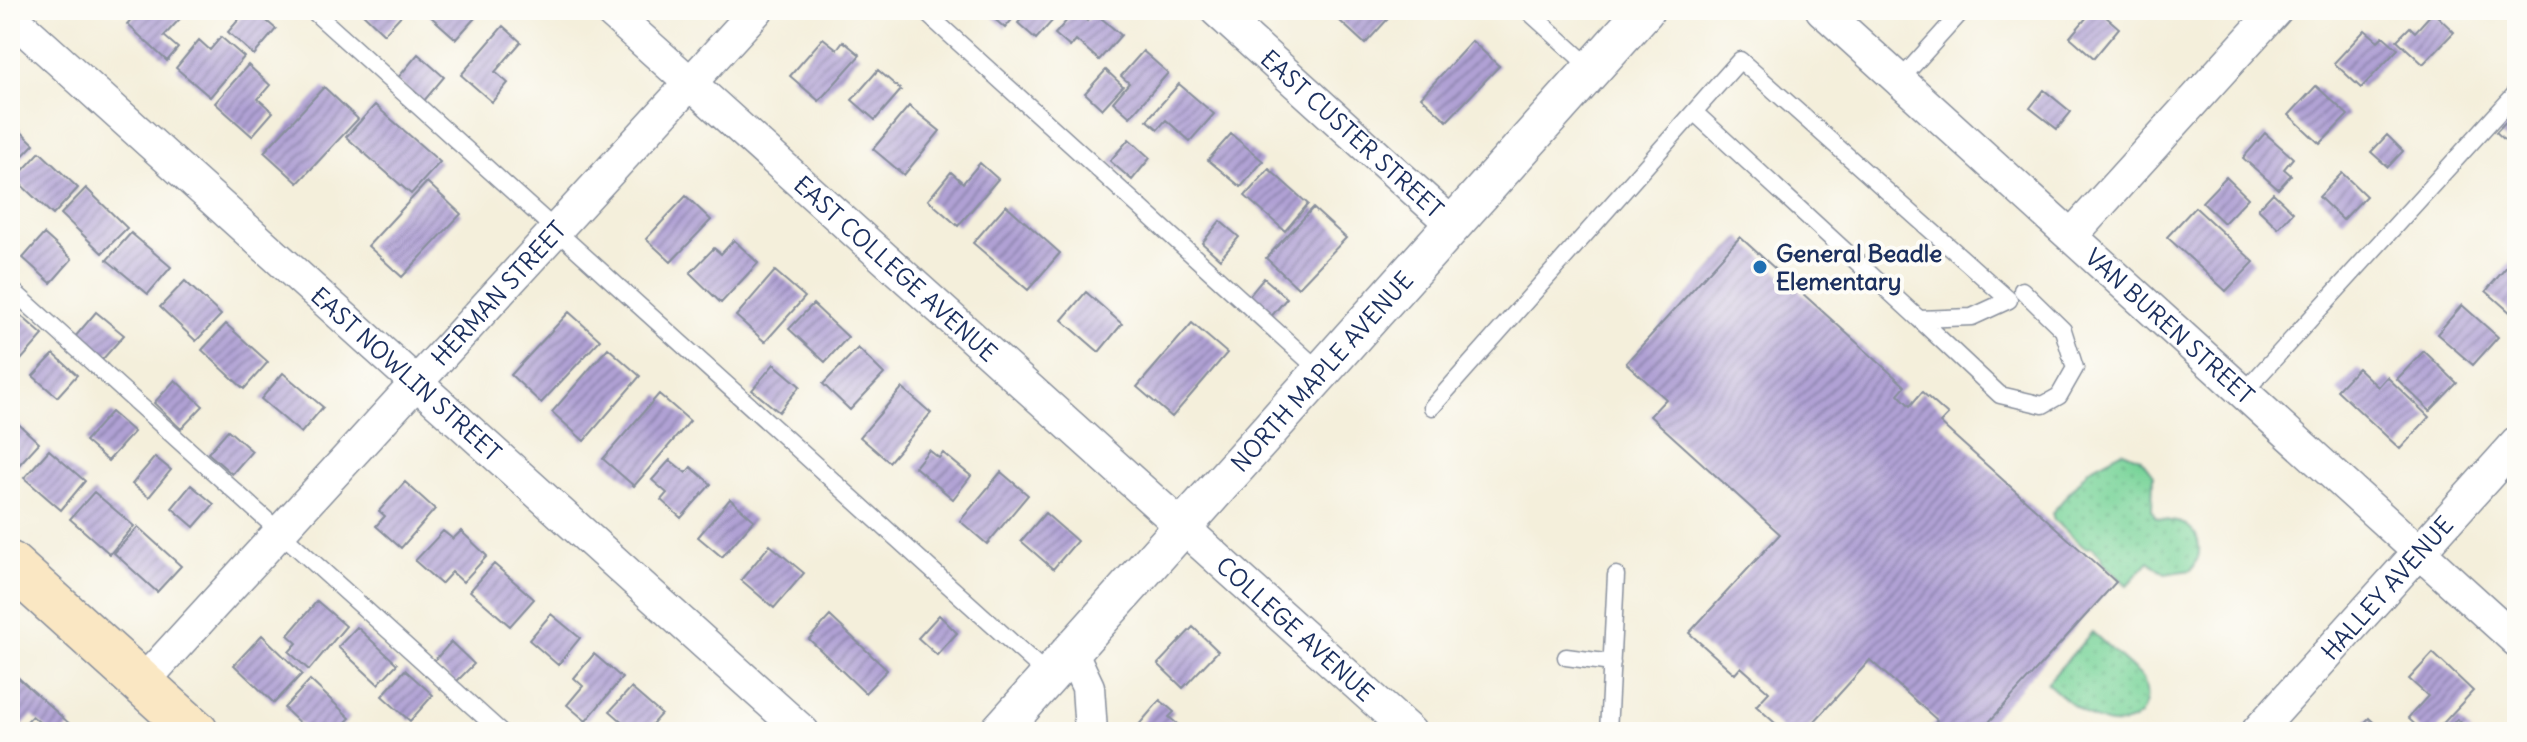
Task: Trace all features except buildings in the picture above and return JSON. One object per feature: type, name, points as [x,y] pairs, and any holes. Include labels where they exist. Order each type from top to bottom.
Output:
[{"type":"main road","points":[[11,568],[196,732]]},
{"type":"street","name":"EAST COLLEGE AVENUE","points":[[609,10],[1183,525]]},
{"type":"street","name":"HERMAN STREET","points":[[142,683],[757,10]]},
{"type":"street","name":"EAST CUSTER STREET","points":[[1216,10],[1452,224]]},
{"type":"street","name":"NORTH MAPLE AVENUE","points":[[999,732],[1645,10]]},
{"type":"street","name":"VAN BUREN STREET","points":[[1822,10],[2517,641]]},
{"type":"street","points":[[2072,235],[2276,10]]},
{"type":"street","name":"EAST NOWLIN STREET","points":[[10,16],[803,732]]},
{"type":"street","name":"HALLEY AVENUE","points":[[2257,732],[2517,443]]},
{"type":"street","name":"COLLEGE AVENUE","points":[[1183,525],[1410,732]]},
{"type":"street","points":[[1060,664],[1088,687],[1091,732]]},
{"type":"lane","points":[[312,10],[556,231],[1060,664]]},
{"type":"lane","points":[[923,10],[1320,371]]},
{"type":"lane","points":[[1527,10],[1592,69]]},
{"type":"lane","points":[[1900,80],[1963,10]]},
{"type":"lane","points":[[1432,407],[1740,60],[2016,295],[2063,330],[2075,368],[2059,396],[2043,405],[2000,395],[1694,112]]},
{"type":"lane","points":[[2244,392],[2517,92]]},
{"type":"lane","points":[[10,288],[501,732]]},
{"type":"lane","points":[[1919,319],[1972,317],[2016,295]]},
{"type":"lane","points":[[1608,732],[1616,575]]},
{"type":"lane","points":[[1566,657],[1612,663]]},
{"type":"green space","points":[[2123,451],[2140,458],[2153,475],[2152,510],[2155,517],[2186,525],[2195,534],[2199,553],[2191,570],[2165,574],[2149,561],[2127,585],[2102,562],[2101,556],[2092,547],[2085,548],[2054,520],[2052,513],[2089,469]]},
{"type":"green space","points":[[2092,632],[2143,678],[2145,706],[2140,715],[2129,722],[2116,724],[2091,717],[2047,683]]},
{"type":"place","name":"General Beadle Elementary","points":[[1760,267]]}]
